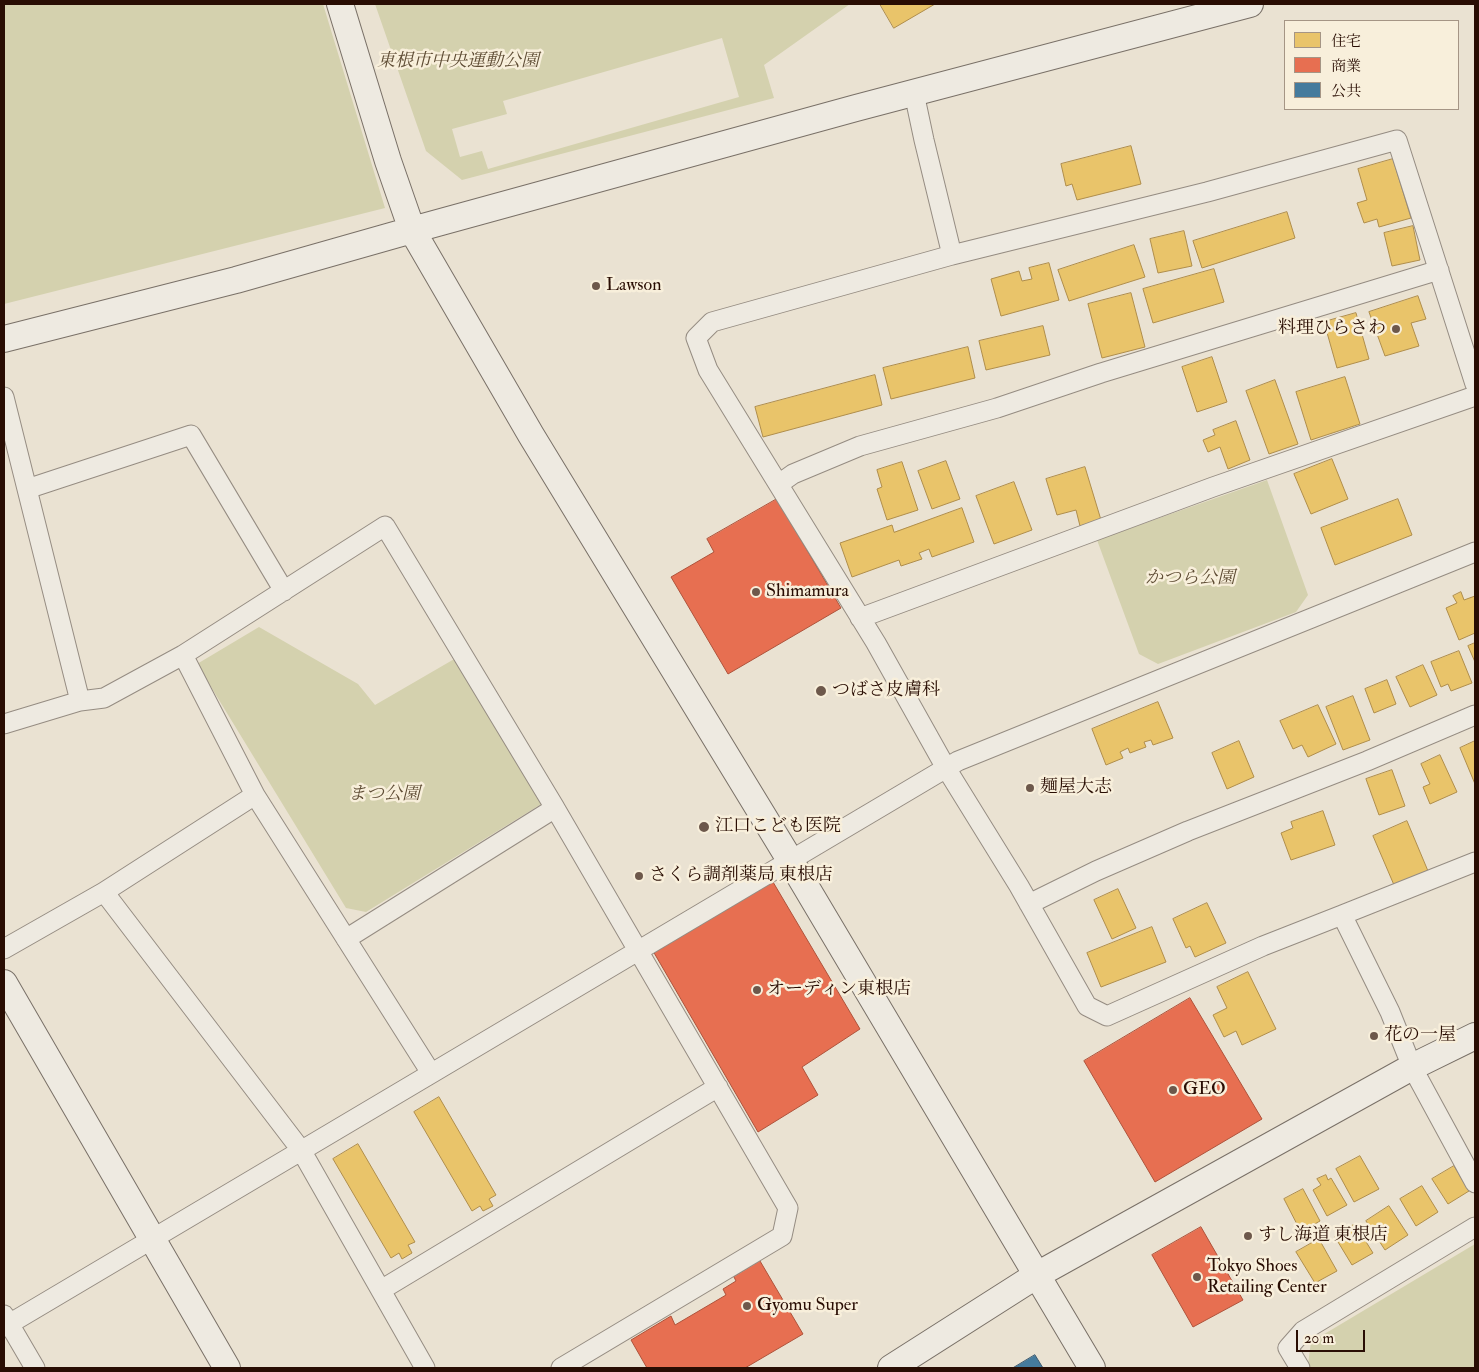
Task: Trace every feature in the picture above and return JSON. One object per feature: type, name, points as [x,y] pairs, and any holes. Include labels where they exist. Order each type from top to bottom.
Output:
[{"type":"street","points":[[340,4],[388,161],[412,230],[531,435],[790,860],[1092,1368]]},
{"type":"street","points":[[4,339],[236,280],[914,93],[1250,4]]},
{"type":"street","points":[[914,93],[952,255]]},
{"type":"street","points":[[1475,384],[1398,140],[1207,192],[952,255],[712,322],[696,338],[708,370],[876,643],[946,768],[1029,904],[1087,1006],[1107,1016],[1263,946],[1475,862]]},
{"type":"street","points":[[779,484],[793,474],[860,446],[997,408],[1101,373],[1439,270]]},
{"type":"street","points":[[860,618],[1213,487],[1475,396]]},
{"type":"street","points":[[4,397],[80,701]]},
{"type":"street","points":[[27,490],[190,435],[284,591]]},
{"type":"street","points":[[4,724],[80,701],[104,698],[183,655],[385,526],[555,808],[788,1208],[782,1236],[560,1368]]},
{"type":"street","points":[[35,1368],[5,1322],[152,1239],[958,761],[1475,552]]},
{"type":"street","points":[[183,655],[255,795],[431,1073]]},
{"type":"street","points":[[1029,904],[1188,831],[1368,761],[1475,714]]},
{"type":"street","points":[[4,949],[104,892],[255,795]]},
{"type":"street","points":[[346,939],[555,808]]},
{"type":"street","points":[[104,892],[301,1150],[425,1368]]},
{"type":"street","points":[[1342,915],[1390,1012],[1412,1067],[1475,1182]]},
{"type":"street","points":[[4,982],[227,1368]]},
{"type":"street","points":[[891,1368],[1037,1275],[1412,1067],[1475,1036]]},
{"type":"street","points":[[381,1290],[718,1087]]},
{"type":"street","points":[[1300,1368],[1288,1348],[1303,1331],[1475,1227]]},
{"type":"green space","points":[[4,4],[323,4],[385,208],[4,304]]},
{"type":"green space","name":"東根市中央運動公園","points":[[375,4],[850,4],[764,65],[774,98],[462,180],[426,151]],"holes":[[[722,38],[739,97],[488,169],[482,151],[460,157],[452,129],[507,114],[503,101]]]},
{"type":"green space","name":"かつら公園","points":[[1267,480],[1308,595],[1296,612],[1158,664],[1139,654],[1097,540]]},
{"type":"green space","name":"まつ公園","points":[[259,627],[358,684],[375,705],[456,658],[543,803],[366,912],[346,908],[197,664]]},
{"type":"green space","points":[[1475,1244],[1475,1368],[1311,1368],[1308,1364],[1311,1342]]},
{"type":"building: 住宅","points":[[880,4],[935,4],[894,28]]},
{"type":"building: 住宅","points":[[1131,146],[1141,184],[1077,200],[1072,184],[1066,186],[1061,164]]},
{"type":"building: 住宅","points":[[1393,159],[1411,218],[1379,227],[1377,219],[1364,223],[1357,203],[1367,200],[1358,169]]},
{"type":"building: 住宅","points":[[1287,212],[1295,238],[1202,268],[1193,241]]},
{"type":"building: 住宅","points":[[1413,226],[1420,260],[1392,266],[1384,233]]},
{"type":"building: 住宅","points":[[1184,231],[1192,266],[1158,273],[1150,239]]},
{"type":"building: 住宅","points":[[1134,245],[1145,277],[1069,301],[1058,270]]},
{"type":"building: 住宅","points":[[1049,263],[1059,300],[1001,316],[991,279],[1019,271],[1022,281],[1032,279],[1029,268]]},
{"type":"building: 住宅","points":[[1214,269],[1224,302],[1153,323],[1143,289]]},
{"type":"building: 住宅","points":[[1131,293],[1145,347],[1102,358],[1088,304]]},
{"type":"building: 住宅","points":[[1418,296],[1426,319],[1411,323],[1419,346],[1385,356],[1369,312]]},
{"type":"building: 住宅","points":[[1356,313],[1369,359],[1337,368],[1324,322]]},
{"type":"building: 住宅","points":[[1043,326],[1050,355],[986,370],[979,341]]},
{"type":"building: 住宅","points":[[968,347],[975,378],[891,399],[883,368]]},
{"type":"building: 住宅","points":[[1212,357],[1227,402],[1197,412],[1182,367]]},
{"type":"building: 住宅","points":[[875,375],[882,405],[763,437],[755,407]]},
{"type":"building: 住宅","points":[[1345,377],[1360,424],[1311,440],[1296,392]]},
{"type":"building: 住宅","points":[[1275,380],[1298,444],[1269,454],[1246,391]]},
{"type":"building: 住宅","points":[[1236,421],[1250,460],[1228,469],[1220,447],[1208,452],[1203,440],[1215,435],[1213,430]]},
{"type":"building: 住宅","points":[[1332,459],[1348,499],[1311,514],[1294,474]]},
{"type":"building: 住宅","points":[[946,461],[960,499],[932,509],[918,471]]},
{"type":"building: 住宅","points":[[902,462],[918,510],[887,520],[877,489],[882,487],[877,470]]},
{"type":"building: 住宅","points":[[1085,467],[1101,520],[1080,526],[1076,510],[1057,515],[1046,479]]},
{"type":"building: 住宅","points":[[1014,482],[1032,530],[994,544],[976,496]]},
{"type":"building: 住宅","points":[[1398,499],[1412,535],[1335,565],[1321,528]]},
{"type":"building: 住宅","points":[[962,508],[974,542],[932,557],[929,549],[919,553],[922,559],[901,566],[899,560],[852,577],[840,543],[892,525],[894,532]]},
{"type":"building: 住宅","points":[[1461,592],[1464,600],[1475,596],[1475,633],[1459,640],[1446,608],[1457,603],[1453,596]]},
{"type":"building: 住宅","points":[[1475,643],[1475,662],[1468,646]]},
{"type":"building: 住宅","points":[[1459,651],[1472,683],[1451,691],[1448,684],[1441,687],[1431,662]]},
{"type":"building: 住宅","points":[[1423,665],[1437,695],[1410,707],[1396,677]]},
{"type":"building: 住宅","points":[[1387,680],[1396,704],[1374,713],[1365,689]]},
{"type":"building: 住宅","points":[[1353,696],[1370,740],[1343,750],[1326,707]]},
{"type":"building: 住宅","points":[[1158,702],[1173,738],[1153,745],[1151,740],[1144,742],[1146,747],[1130,753],[1128,748],[1120,752],[1123,758],[1106,765],[1092,729]]},
{"type":"building: 住宅","points":[[1318,705],[1336,744],[1308,757],[1302,745],[1293,749],[1280,721]]},
{"type":"building: 住宅","points":[[1239,741],[1254,777],[1227,789],[1212,753]]},
{"type":"building: 住宅","points":[[1475,741],[1475,784],[1460,748]]},
{"type":"building: 住宅","points":[[1440,755],[1457,792],[1430,804],[1423,787],[1430,784],[1421,764]]},
{"type":"building: 住宅","points":[[1392,770],[1405,806],[1379,815],[1366,779]]},
{"type":"building: 住宅","points":[[1323,811],[1335,845],[1291,860],[1281,833],[1293,828],[1291,822]]},
{"type":"building: 住宅","points":[[1407,821],[1428,871],[1394,885],[1373,836]]},
{"type":"building: 住宅","points":[[1118,889],[1136,928],[1112,939],[1094,900]]},
{"type":"building: 住宅","points":[[1207,903],[1226,943],[1195,957],[1190,946],[1186,948],[1173,919]]},
{"type":"building: 住宅","points":[[1152,927],[1166,962],[1101,987],[1087,953]]},
{"type":"building: 住宅","points":[[1248,972],[1276,1029],[1242,1045],[1236,1031],[1224,1037],[1213,1015],[1227,1008],[1217,987]]},
{"type":"building: 住宅","points":[[439,1097],[496,1195],[489,1199],[493,1206],[483,1211],[480,1206],[472,1211],[414,1112]]},
{"type":"building: 住宅","points":[[358,1144],[415,1242],[408,1245],[412,1253],[402,1259],[399,1253],[391,1258],[333,1159]]},
{"type":"building: 住宅","points":[[1360,1156],[1379,1189],[1354,1202],[1336,1169]]},
{"type":"building: 住宅","points":[[1454,1166],[1469,1191],[1448,1204],[1432,1179]]},
{"type":"building: 住宅","points":[[1326,1175],[1328,1180],[1331,1178],[1347,1205],[1327,1216],[1313,1190],[1321,1185],[1317,1179]]},
{"type":"building: 住宅","points":[[1422,1186],[1438,1212],[1416,1226],[1400,1199]]},
{"type":"building: 住宅","points":[[1303,1189],[1320,1221],[1301,1232],[1284,1199]]},
{"type":"building: 住宅","points":[[1389,1206],[1408,1235],[1385,1250],[1366,1221]]},
{"type":"building: 住宅","points":[[1355,1224],[1373,1253],[1352,1265],[1335,1237]]},
{"type":"building: 住宅","points":[[1319,1239],[1337,1271],[1315,1283],[1296,1252]]},
{"type":"building: 商業","name":"Shimamura","points":[[777,499],[841,608],[728,674],[671,577],[714,552],[707,539]]},
{"type":"building: 商業","name":"オーディン東根店","points":[[773,882],[860,1029],[802,1067],[818,1095],[758,1132],[653,951]]},
{"type":"building: 商業","name":"GEO","points":[[1190,998],[1262,1119],[1155,1182],[1084,1061]]},
{"type":"building: 商業","name":"Tokyo Shoes Retailing Center","points":[[1201,1227],[1243,1300],[1193,1327],[1152,1255]]},
{"type":"building: 商業","name":"Gyomu Super","points":[[760,1261],[803,1334],[745,1368],[647,1368],[631,1340],[671,1316],[675,1325],[726,1295],[723,1289],[736,1281],[734,1277]]},
{"type":"building: 公共","points":[[1035,1355],[1043,1368],[1013,1368]]},
{"type":"place","name":"Lawson","points":[[596,286]]},
{"type":"place","name":"料理ひらさわ","points":[[1396,329]]},
{"type":"place","name":"Shimamura","points":[[756,592]]},
{"type":"place","name":"つばさ皮膚科","points":[[821,691]]},
{"type":"place","name":"麺屋大志","points":[[1030,788]]},
{"type":"place","name":"江口こども医院","points":[[704,827]]},
{"type":"place","name":"さくら調剤薬局 東根店","points":[[639,876]]},
{"type":"place","name":"オーディン東根店","points":[[757,990]]},
{"type":"place","name":"花の一屋","points":[[1374,1036]]},
{"type":"place","name":"GEO","points":[[1173,1090]]},
{"type":"place","name":"すし海道 東根店","points":[[1248,1236]]},
{"type":"place","name":"Tokyo Shoes Retailing Center","points":[[1197,1277]]},
{"type":"place","name":"Gyomu Super","points":[[747,1306]]}]
